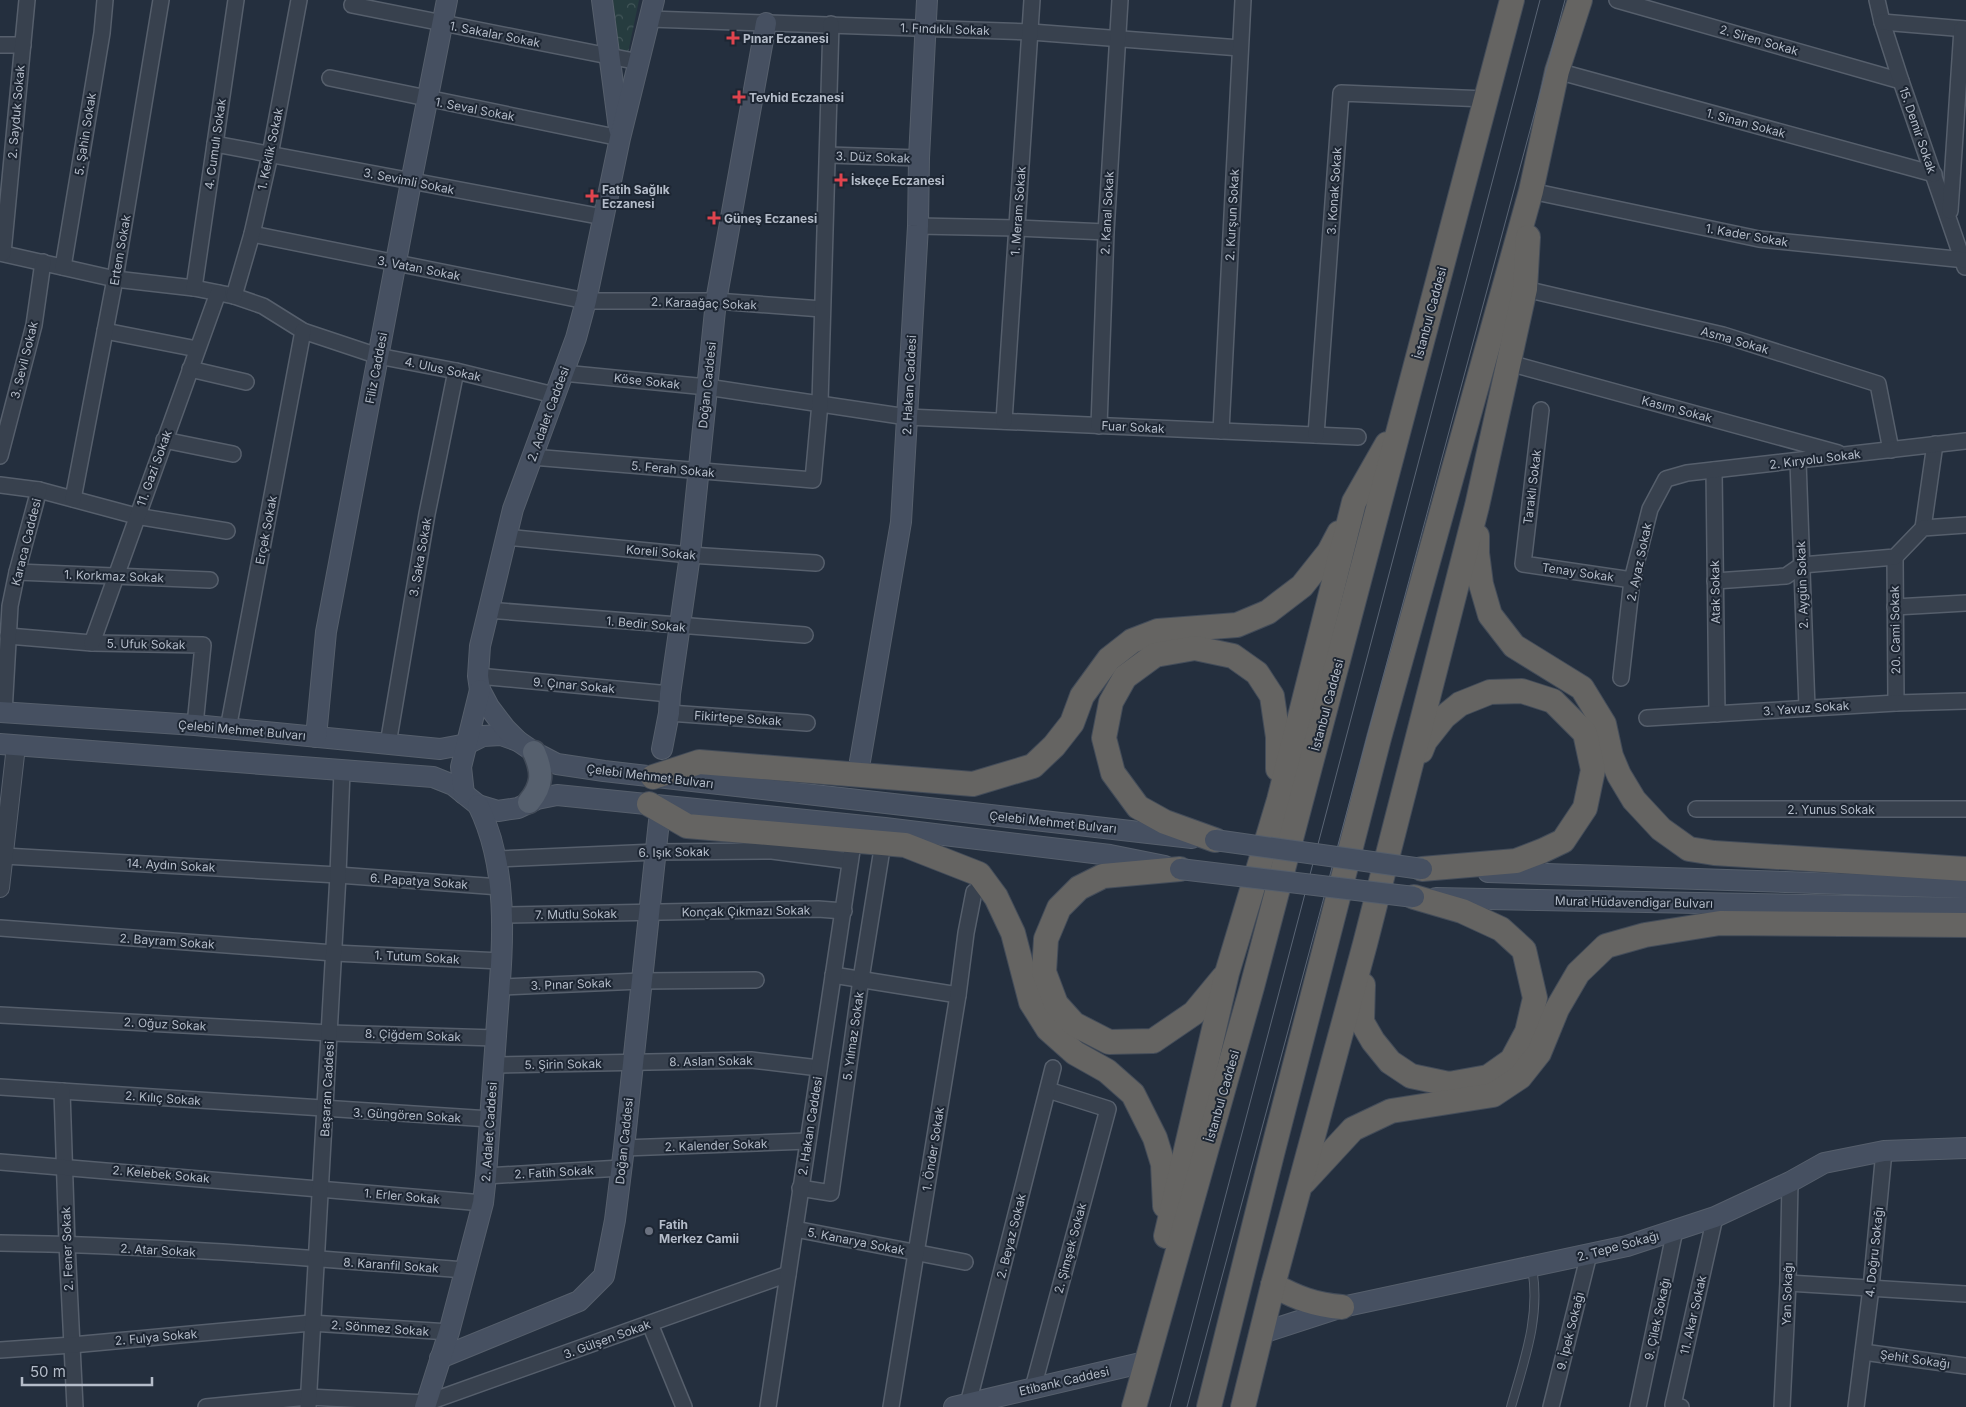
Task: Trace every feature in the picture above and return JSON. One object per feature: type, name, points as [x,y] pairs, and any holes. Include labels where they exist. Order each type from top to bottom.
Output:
[{"type":"highway","name":"İstanbul Caddesi","points":[[1134,1407],[1145,1362],[1252,988],[1512,0]]},
{"type":"highway","points":[[1209,1407],[1381,728],[1531,191],[1557,71],[1580,0]]},
{"type":"highway","points":[[1243,1407],[1273,1285],[1301,1186],[1477,506],[1525,289],[1531,191]]},
{"type":"highway","points":[[652,777],[699,762],[973,784],[1034,766],[1054,746],[1072,723],[1082,696],[1109,659],[1132,641],[1158,631],[1237,625],[1268,612],[1302,586],[1329,552],[1354,502],[1404,414]]},
{"type":"highway","points":[[1154,1333],[1151,1287],[1167,1231],[1227,973],[1279,800],[1354,502]]},
{"type":"highway","points":[[1477,506],[1477,553],[1480,584],[1490,615],[1514,646],[1582,688],[1604,724],[1611,756],[1619,775],[1634,800],[1661,829],[1689,849],[1714,853],[1966,868]]},
{"type":"highway","points":[[1215,840],[1165,822],[1138,807],[1113,772],[1104,738],[1112,702],[1125,678],[1155,655],[1195,648],[1233,656],[1257,673],[1272,696],[1278,737],[1279,800]]},
{"type":"highway","points":[[1408,777],[1425,741],[1444,717],[1460,704],[1490,692],[1522,691],[1554,701],[1585,733],[1593,770],[1585,808],[1563,841],[1516,861],[1422,869]]},
{"type":"highway","points":[[654,812],[687,826],[905,845],[979,874],[996,897],[1013,933],[1031,1002],[1048,1029],[1075,1053],[1107,1071],[1133,1094],[1155,1138],[1163,1164],[1167,1231]]},
{"type":"highway","points":[[1180,869],[1104,876],[1079,888],[1059,908],[1046,939],[1044,972],[1056,1004],[1074,1024],[1109,1042],[1154,1041],[1194,1013],[1227,973]]},
{"type":"highway","points":[[1364,944],[1362,1022],[1373,1041],[1390,1062],[1411,1076],[1449,1084],[1488,1077],[1512,1060],[1528,1032],[1535,998],[1524,950],[1501,929],[1462,911],[1414,897]]},
{"type":"highway","points":[[1301,1186],[1353,1129],[1391,1111],[1493,1095],[1520,1077],[1539,1053],[1557,1009],[1578,973],[1606,946],[1645,935],[1720,923],[1966,925]]},
{"type":"highway","points":[[1273,1285],[1299,1298],[1320,1305],[1342,1307]]},
{"type":"main road","name":"Filiz Caddesi","points":[[316,737],[326,632],[447,0]]},
{"type":"main road","name":"2. Adalet Caddesi","points":[[602,0],[620,138]]},
{"type":"main road","name":"2. Hakan Caddesi","points":[[859,767],[901,522],[918,226],[919,158],[927,0]]},
{"type":"main road","name":"2. Adalet Caddesi","points":[[467,744],[479,683],[480,646],[487,610],[513,509],[576,338],[586,301],[620,138],[652,9]]},
{"type":"main road","name":"Doğan Caddesi","points":[[662,749],[690,555],[716,301],[766,23]]},
{"type":"main road","points":[[479,683],[494,714],[526,747],[540,766],[537,792],[508,820],[495,854]]},
{"type":"main road","name":"Çelebi Mehmet Bulvarı","points":[[2,712],[195,726],[440,749],[467,744],[483,736],[501,735],[557,764],[652,777],[1215,840],[1308,854]]},
{"type":"main road","points":[[467,744],[461,767],[471,799]]},
{"type":"main road","name":"Çelebi Mehmet Bulvarı","points":[[8,745],[433,777],[454,785],[471,799],[498,811],[557,795],[654,812],[885,828],[1110,856],[1180,869],[1303,884]]},
{"type":"main road","name":"2. Adalet Caddesi","points":[[425,1405],[449,1332],[483,1203],[495,1065],[501,961],[502,915],[500,887],[489,828],[471,799]]},
{"type":"main road","name":"Doğan Caddesi","points":[[440,1358],[579,1301],[604,1276],[615,1220],[656,852],[654,812]]},
{"type":"main road","name":"Murat Hüdavendigar Bulvarı","points":[[1308,854],[1422,869],[1966,888]]},
{"type":"main road","name":"Murat Hüdavendigar Bulvarı","points":[[1303,884],[1414,897],[1966,908]]},
{"type":"main road","name":"2. Tepe Sokağı","points":[[1262,1333],[1342,1307],[1627,1246],[1715,1218],[1790,1182],[1824,1163],[1884,1151],[1966,1148]]},
{"type":"main road","name":"Etibank Caddesi","points":[[961,1405],[1145,1362]]},
{"type":"street","name":"2. Sayduk Sokak","points":[[2,253],[27,0]]},
{"type":"street","name":"5. Şahin Sokak","points":[[63,267],[102,33],[105,0]]},
{"type":"street","name":"Ertem Sokak","points":[[73,499],[115,279],[161,0]]},
{"type":"street","name":"4. Cumulı Sokak","points":[[194,288],[236,0]]},
{"type":"street","name":"1. Keklik Sokak","points":[[234,296],[252,234],[270,155],[299,0]]},
{"type":"street","name":"1. Meram Sokak","points":[[1004,422],[1032,0]]},
{"type":"street","name":"2. Kanal Sokak","points":[[1099,426],[1106,232],[1120,0]]},
{"type":"street","name":"2. Kurşun Sokak","points":[[1221,431],[1243,0]]},
{"type":"street","name":"2. Siren Sokak","points":[[1617,0],[1901,81]]},
{"type":"street","name":"15. Demir Sokak","points":[[1877,0],[1901,81],[1965,263]]},
{"type":"street","name":"1. Sakalar Sokak","points":[[352,5],[639,62]]},
{"type":"street","name":"1. Fındıklı Sokak","points":[[652,9],[766,23],[1031,32],[1240,48]]},
{"type":"street","points":[[1882,22],[1964,29],[1949,220]]},
{"type":"street","points":[[820,403],[831,24]]},
{"type":"street","points":[[0,45],[23,45]]},
{"type":"street","name":"1. Sinan Sokak","points":[[1557,71],[1934,174]]},
{"type":"street","name":"1. Seval Sokak","points":[[330,78],[428,100],[620,138]]},
{"type":"street","name":"3. Konak Sokak","points":[[1316,435],[1341,93],[1486,100]]},
{"type":"street","name":"3. Sevimli Sokak","points":[[215,144],[603,218]]},
{"type":"street","name":"3. Düz Sokak","points":[[828,155],[919,158]]},
{"type":"street","name":"1. Kader Sokak","points":[[1531,191],[1759,239],[1965,263]]},
{"type":"street","points":[[918,226],[1106,232]]},
{"type":"street","name":"3. Vatan Sokak","points":[[252,234],[586,301]]},
{"type":"street","name":"4. Ulus Sokak","points":[[2,253],[115,279],[194,288],[234,296],[263,306],[303,331],[378,356],[456,371],[554,395]]},
{"type":"street","name":"3. Sevil Sokak","points":[[0,456],[34,325],[42,262]]},
{"type":"street","name":"Asma Sokak","points":[[1525,289],[1723,335],[1878,384],[1891,450]]},
{"type":"street","name":"11. Gazi Sokak","points":[[92,643],[136,516],[218,293]]},
{"type":"street","name":"2. Karaağaç Sokak","points":[[586,301],[716,301],[822,309]]},
{"type":"street","points":[[105,330],[197,349]]},
{"type":"street","name":"Erçek Sokak","points":[[228,729],[303,331]]},
{"type":"street","name":"Kasım Sokak","points":[[1509,363],[1844,455]]},
{"type":"street","points":[[190,370],[246,382]]},
{"type":"street","name":"3. Saka Sokak","points":[[388,744],[427,514],[456,371]]},
{"type":"street","name":"Köse Sokak","points":[[564,373],[707,387],[907,417]]},
{"type":"street","name":"5. Ferah Sokak","points":[[532,457],[813,480],[820,403]]},
{"type":"street","name":"Taraklı Sokak","points":[[1523,564],[1541,410]]},
{"type":"street","name":"Fuar Sokak","points":[[907,417],[1358,436]]},
{"type":"street","points":[[164,440],[233,454]]},
{"type":"street","name":"2. Kıryolu Sokak","points":[[1666,479],[1687,473],[1966,441]]},
{"type":"street","points":[[1715,581],[1786,576],[1802,565],[1895,557],[1924,528],[1935,444]]},
{"type":"street","name":"2. Aygün Sokak","points":[[1798,461],[1807,708]]},
{"type":"street","name":"Atak Sokak","points":[[1714,470],[1717,714]]},
{"type":"street","name":"2. Ayaz Sokak","points":[[1622,678],[1632,580],[1650,510],[1666,479]]},
{"type":"street","points":[[0,485],[39,490],[136,516],[227,531]]},
{"type":"street","name":"Karaca Caddesi","points":[[2,712],[8,636],[5,606],[17,572],[39,490]]},
{"type":"street","points":[[1924,528],[1966,525]]},
{"type":"street","name":"Koreli Sokak","points":[[506,537],[690,555],[816,563]]},
{"type":"street","name":"20. Cami Sokak","points":[[1895,557],[1896,703]]},
{"type":"street","name":"Tenay Sokak","points":[[1523,564],[1632,580]]},
{"type":"street","name":"1. Korkmaz Sokak","points":[[17,572],[210,580]]},
{"type":"street","points":[[1895,607],[1966,603]]},
{"type":"street","name":"1. Bedir Sokak","points":[[487,610],[805,636]]},
{"type":"street","name":"5. Ufuk Sokak","points":[[8,636],[92,643],[203,645],[195,726]]},
{"type":"street","name":"9. Çınar Sokak","points":[[479,683],[669,703]]},
{"type":"street","name":"3. Yavuz Sokak","points":[[1646,718],[1896,703],[1966,701]]},
{"type":"street","name":"Fikirtepe Sokak","points":[[669,703],[807,723]]},
{"type":"street","points":[[0,888],[4,856],[8,745]]},
{"type":"street","name":"Başaran Caddesi","points":[[308,1402],[311,1323],[326,1110],[342,771]]},
{"type":"street","name":"2. Yunus Sokak","points":[[1696,809],[1966,809]]},
{"type":"street","name":"2. Hakan Caddesi","points":[[768,1407],[853,844]]},
{"type":"street","name":"5. Yılmaz Sokak","points":[[800,1188],[831,1193],[860,980],[882,849]]},
{"type":"street","name":"6. Işık Sokak","points":[[495,854],[772,851],[850,862]]},
{"type":"street","name":"14. Aydın Sokak","points":[[4,856],[338,875]]},
{"type":"street","name":"6. Papatya Sokak","points":[[338,875],[500,887]]},
{"type":"street","name":"1. Önder Sokak","points":[[891,1407],[974,892]]},
{"type":"street","name":"Konçak Çıkmazı Sokak","points":[[649,912],[818,909],[844,911]]},
{"type":"street","name":"7. Mutlu Sokak","points":[[502,915],[649,912]]},
{"type":"street","name":"2. Bayram Sokak","points":[[0,928],[334,953]]},
{"type":"street","name":"1. Tutum Sokak","points":[[334,953],[501,961]]},
{"type":"street","points":[[834,975],[958,995]]},
{"type":"street","name":"3. Pınar Sokak","points":[[500,987],[641,981],[756,980]]},
{"type":"street","name":"2. Oğuz Sokak","points":[[0,1015],[330,1033]]},
{"type":"street","name":"8. Çiğdem Sokak","points":[[330,1033],[496,1038]]},
{"type":"street","name":"8. Aslan Sokak","points":[[632,1063],[751,1060],[819,1068]]},
{"type":"street","name":"5. Şirin Sokak","points":[[495,1065],[632,1063]]},
{"type":"street","name":"2. Beyaz Sokak","points":[[961,1405],[1053,1068]]},
{"type":"street","name":"2. Kılıç Sokak","points":[[0,1088],[326,1110]]},
{"type":"street","name":"2. Şimşek Sokak","points":[[1033,1388],[1108,1108],[1048,1090]]},
{"type":"street","name":"2. Fener Sokak","points":[[62,1091],[67,1244],[76,1407]]},
{"type":"street","name":"3. Güngören Sokak","points":[[326,1110],[490,1119]]},
{"type":"street","name":"2. Kalender Sokak","points":[[622,1158],[808,1141]]},
{"type":"street","name":"4. Doğru Sokağı","points":[[1856,1407],[1871,1288],[1884,1151]]},
{"type":"street","name":"2. Fatih Sokak","points":[[486,1176],[622,1158]]},
{"type":"street","name":"2. Kelebek Sokak","points":[[0,1162],[321,1189]]},
{"type":"street","name":"Yan Sokağı","points":[[1782,1407],[1788,1283],[1790,1182]]},
{"type":"street","name":"1. Erler Sokak","points":[[321,1189],[483,1203]]},
{"type":"street","name":"11. Akar Sokak","points":[[1681,1407],[1673,1405],[1715,1218]]},
{"type":"street","name":"5. Kanarya Sokak","points":[[795,1229],[965,1262]]},
{"type":"street","name":"9. Çilek Sokağı","points":[[1638,1407],[1675,1230]]},
{"type":"street","name":"2. Atar Sokak","points":[[0,1243],[67,1244],[316,1259]]},
{"type":"street","name":"9. İpek Sokağı","points":[[1551,1407],[1589,1254]]},
{"type":"street","name":"8. Karanfil Sokak","points":[[316,1259],[465,1270]]},
{"type":"street","name":"3. Gülşen Sokak","points":[[425,1405],[788,1274]]},
{"type":"street","points":[[1788,1283],[1966,1294]]},
{"type":"street","name":"2. Fulya Sokak","points":[[0,1350],[311,1323]]},
{"type":"street","name":"2. Sönmez Sokak","points":[[311,1323],[449,1332]]},
{"type":"street","points":[[650,1324],[682,1406]]},
{"type":"street","name":"Şehit Sokağı","points":[[1863,1352],[1966,1366]]},
{"type":"street","points":[[206,1407],[308,1402],[425,1405]]},
{"type":"lane","points":[[1511,1407],[1532,1333],[1535,1291],[1532,1266]]},
{"type":"green space","points":[[613,0],[639,0],[628,53],[616,50]]},
{"type":"tram line","points":[[1170,1407],[1540,0]]},
{"type":"tram line","points":[[1187,1407],[1565,0]]},
{"type":"place","name":"Pınar Eczanesi","points":[[733,38]]},
{"type":"place","name":"Tevhid Eczanesi","points":[[739,97]]},
{"type":"place","name":"İskeçe Eczanesi","points":[[841,180]]},
{"type":"place","name":"Fatih Sağlık Eczanesi","points":[[592,196]]},
{"type":"place","name":"Güneş Eczanesi","points":[[714,218]]},
{"type":"place","name":"Fatih Merkez Camii","points":[[649,1231]]}]
